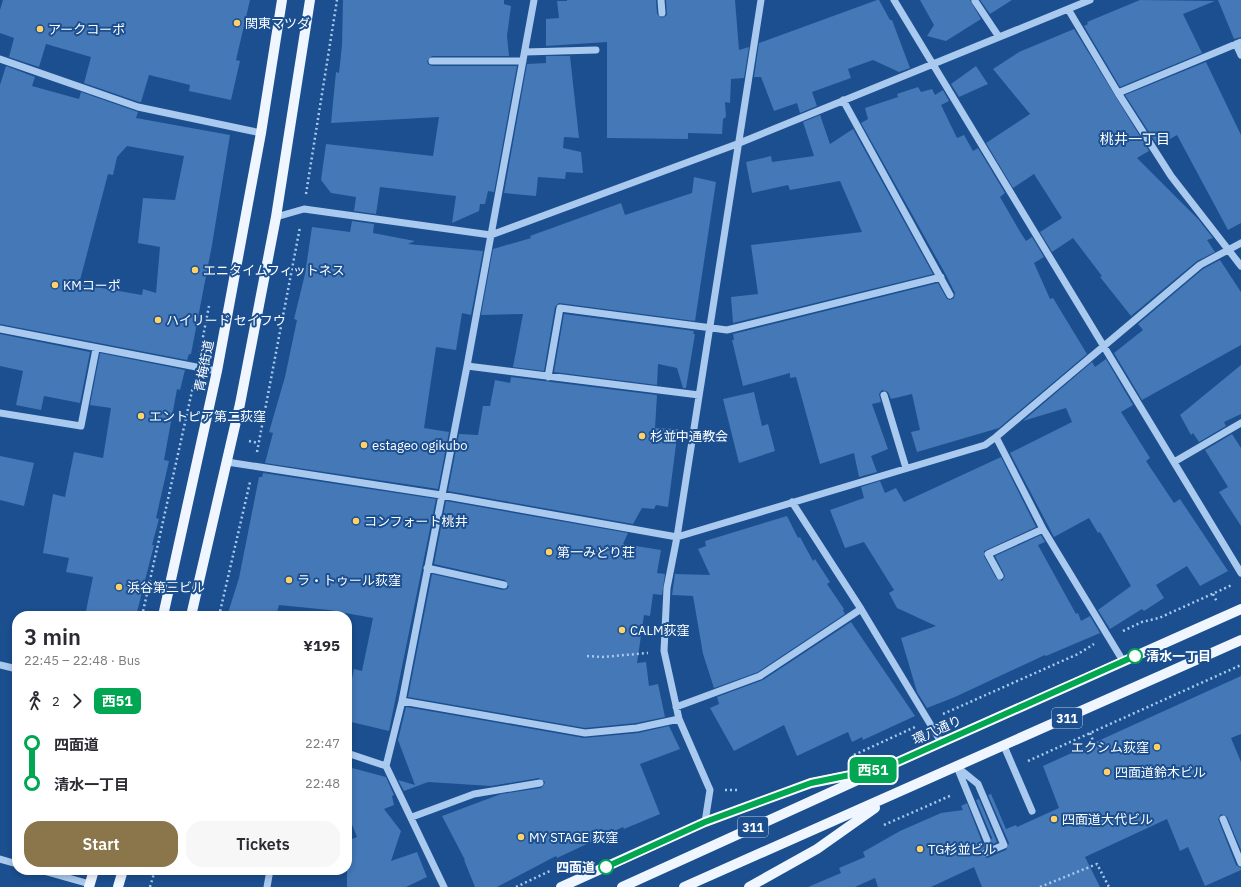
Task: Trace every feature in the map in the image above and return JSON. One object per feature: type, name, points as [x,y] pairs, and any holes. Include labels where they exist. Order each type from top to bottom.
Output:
[{"type":"main road","name":"青梅街道","points":[[164,611],[217,372],[262,133],[282,0]]},
{"type":"main road","points":[[192,611],[227,462],[276,217],[310,0]]},
{"type":"main road","name":"環八通り","points":[[622,887],[941,742],[1241,609]]},
{"type":"main road","name":"311","points":[[684,887],[893,796],[1241,640]]},
{"type":"main road","name":"311","points":[[561,887],[705,822],[811,783],[884,768]]},
{"type":"main road","name":"311","points":[[748,887],[817,849],[893,796]]},
{"type":"main road","points":[[90,885],[93,875]]},
{"type":"main road","points":[[118,887],[122,875]]},
{"type":"street","points":[[444,887],[412,817],[386,766],[402,700],[467,366],[534,0]]},
{"type":"street","points":[[661,0],[662,14]]},
{"type":"street","points":[[705,822],[710,790],[679,719],[664,651],[667,588],[677,537],[737,144],[744,116],[761,0]]},
{"type":"street","points":[[894,0],[1174,462],[1239,576]]},
{"type":"street","points":[[276,217],[304,209],[491,235],[737,144],[1090,0]]},
{"type":"street","points":[[975,1],[999,37]]},
{"type":"street","points":[[1068,9],[1118,93],[1171,176],[1241,266]]},
{"type":"street","points":[[1118,93],[1238,43],[1241,55]]},
{"type":"street","points":[[525,52],[596,50]]},
{"type":"street","points":[[0,59],[138,107],[262,133]]},
{"type":"street","points":[[432,61],[523,61]]},
{"type":"street","points":[[844,100],[950,295]]},
{"type":"street","points":[[227,462],[441,495],[677,537],[985,444],[996,437],[1200,265],[1241,243]]},
{"type":"street","points":[[548,377],[560,308],[727,330],[941,277]]},
{"type":"street","points":[[0,329],[217,372]]},
{"type":"street","points":[[0,413],[82,426],[96,349]]},
{"type":"street","points":[[467,366],[699,396]]},
{"type":"street","points":[[884,396],[906,468]]},
{"type":"street","points":[[1174,462],[1241,422]]},
{"type":"street","points":[[996,437],[1043,529],[1123,662]]},
{"type":"street","points":[[792,502],[861,609],[941,742]]},
{"type":"street","points":[[1000,576],[988,554],[1043,529]]},
{"type":"street","points":[[427,568],[504,585]]},
{"type":"street","points":[[676,707],[760,676],[861,609]]},
{"type":"street","points":[[0,665],[12,668]]},
{"type":"street","points":[[402,700],[585,733],[637,728],[679,719]]},
{"type":"street","points":[[1004,746],[1032,811]]},
{"type":"street","points":[[352,755],[386,766]]},
{"type":"street","points":[[957,767],[987,840]]},
{"type":"street","points":[[957,767],[978,784],[1004,845],[985,853]]},
{"type":"street","points":[[412,817],[474,794],[540,783]]},
{"type":"street","points":[[1223,819],[1241,863]]},
{"type":"street","points":[[0,859],[12,863]]},
{"type":"street","points":[[57,875],[90,885]]},
{"type":"street","points":[[267,887],[269,875]]},
{"type":"path","points":[[220,611],[254,466],[304,209],[336,0]]},
{"type":"path","points":[[143,611],[211,299]]},
{"type":"path","points":[[853,756],[929,720],[1078,654],[1108,637],[1142,622],[1159,618],[1233,585],[1239,576]]},
{"type":"path","points":[[587,656],[602,657],[664,651]]},
{"type":"path","points":[[1090,733],[1094,743]]},
{"type":"path","points":[[710,790],[739,790]]},
{"type":"path","points":[[1040,887],[1097,864],[1108,887]]},
{"type":"path","points":[[516,887],[557,868]]},
{"type":"path","points":[[150,887],[153,875]]},
{"type":"building","points":[[3,0],[250,0],[236,60],[240,61],[231,100],[189,91],[190,85],[149,75],[141,102],[139,102],[84,83],[91,57],[46,44],[39,67],[9,57],[14,38],[0,33],[0,10]]},
{"type":"building","points":[[343,0],[504,0],[504,4],[511,6],[507,36],[509,56],[432,56],[427,61],[428,64],[432,66],[517,66],[494,192],[488,191],[485,204],[480,204],[479,211],[452,223],[456,196],[380,187],[376,214],[354,211],[356,197],[331,193],[321,180],[326,144],[433,156],[439,117],[331,123],[336,72],[339,73],[342,45]]},
{"type":"building","points":[[656,0],[657,14],[662,18],[667,15],[666,0],[735,0],[739,50],[749,47],[744,78],[731,79],[730,103],[725,102],[726,117],[723,119],[722,134],[688,133],[688,139],[607,138],[607,42],[546,46],[546,19],[559,18],[557,1]]},
{"type":"building","points":[[879,0],[890,20],[892,20],[910,68],[899,72],[873,60],[848,69],[851,78],[812,92],[817,106],[800,113],[797,103],[774,111],[761,77],[754,77],[759,43]]},
{"type":"building","points":[[920,0],[970,0],[981,19],[946,41],[927,36],[934,25]]},
{"type":"building","points":[[980,0],[1012,0],[990,14]]},
{"type":"building","points":[[1140,0],[1215,1],[1183,14],[1202,53],[1120,87],[1084,26],[1088,24],[1087,22]]},
{"type":"building","points":[[1218,0],[1241,0],[1241,37],[1234,39]]},
{"type":"building","points":[[1074,29],[1149,151],[1137,158],[1198,219],[1213,238],[1207,240],[1215,252],[1197,261],[1131,316],[1100,277],[1102,276],[1073,238],[1052,252],[1040,232],[1062,218],[1034,174],[1013,188],[986,143],[1030,114],[993,69],[1019,52]]},
{"type":"building","points":[[546,56],[570,56],[579,138],[564,137],[563,148],[581,152],[583,173],[566,172],[565,179],[538,177],[536,196],[504,193],[527,64],[546,63]]},
{"type":"building","points":[[1206,62],[1241,135],[1241,223],[1228,230],[1177,135],[1158,146],[1125,95]]},
{"type":"building","points":[[6,66],[35,77],[32,86],[79,99],[81,92],[138,112],[136,118],[230,135],[212,245],[191,354],[189,354],[187,360],[0,324],[0,85]],"holes":[[[127,146],[184,156],[175,200],[143,198],[138,243],[160,247],[156,293],[143,289],[142,295],[79,284],[108,174],[113,175],[117,157]]]},
{"type":"building","points":[[976,66],[988,84],[959,97],[951,84]]},
{"type":"building","points":[[918,87],[921,92],[932,89],[935,95],[943,90],[949,101],[941,105],[957,138],[964,135],[973,151],[978,148],[1005,193],[1000,197],[1019,230],[1026,241],[1032,237],[1044,257],[1034,263],[1050,299],[1053,298],[1087,354],[999,428],[917,452],[911,432],[920,430],[912,394],[891,399],[888,392],[882,390],[879,394],[881,402],[872,404],[888,449],[871,456],[877,472],[859,477],[854,453],[820,464],[796,377],[790,378],[790,373],[743,386],[732,340],[734,340],[733,334],[938,283],[947,299],[950,300],[954,298],[955,293],[946,275],[861,123],[868,119],[865,108],[898,97],[897,94]]},
{"type":"building","points":[[820,115],[830,144],[853,129],[933,274],[733,323],[731,297],[758,294],[751,245],[862,232],[840,181],[790,190],[788,185],[752,193],[746,162],[771,156],[772,162],[814,156],[803,122]]},
{"type":"building","points":[[694,177],[716,182],[695,321],[559,303],[555,307],[544,371],[513,367],[523,314],[481,315],[493,249],[531,238],[530,236],[621,203],[625,215],[692,193]]},
{"type":"building","points":[[352,221],[374,224],[373,233],[415,241],[408,244],[483,251],[471,315],[462,313],[456,350],[436,347],[424,428],[449,432],[438,489],[265,463],[273,433],[269,432],[285,377],[297,320],[294,319],[305,274],[312,227],[350,232]]},
{"type":"building","points":[[1220,260],[1241,292],[1241,345],[1142,400],[1114,353],[1143,330],[1138,324],[1203,269]]},
{"type":"building","points":[[564,314],[694,331],[693,334],[695,334],[686,388],[683,388],[677,368],[658,364],[657,385],[554,372]]},
{"type":"building","points":[[0,334],[90,352],[80,403],[44,396],[41,410],[16,405],[23,371],[0,366]]},
{"type":"building","points":[[100,353],[185,370],[180,390],[177,389],[164,460],[169,461],[156,518],[159,519],[137,611],[86,611],[93,577],[66,572],[69,558],[43,553],[53,494],[65,497],[74,452],[103,458],[111,408],[90,405]]},
{"type":"building","points":[[1106,359],[1133,405],[1121,412],[1150,458],[1146,461],[1174,503],[1180,499],[1228,571],[1200,586],[1187,566],[1156,585],[1164,598],[1144,611],[1142,609],[1110,629],[1098,610],[1131,586],[1100,532],[1098,533],[1089,518],[1054,537],[1010,453],[1072,422],[1066,408],[1023,421],[1092,362],[1095,367]]},
{"type":"building","points":[[1241,365],[1241,414],[1224,422],[1226,426],[1199,442],[1193,433],[1191,435],[1180,415]]},
{"type":"building","points":[[511,377],[657,395],[655,428],[678,429],[668,507],[656,505],[654,509],[642,508],[633,524],[448,491],[459,434],[478,435],[483,406],[490,406],[495,380],[510,383]]},
{"type":"building","points":[[754,392],[762,426],[768,424],[775,451],[739,463],[723,399]]},
{"type":"building","points":[[1232,434],[1241,448],[1241,526],[1219,492],[1228,487],[1205,450]]},
{"type":"building","points":[[0,456],[34,463],[24,506],[0,500]]},
{"type":"building","points":[[1001,457],[1036,527],[984,551],[984,556],[996,578],[1002,581],[1005,576],[995,556],[1041,535],[1045,542],[1038,545],[1076,614],[1078,613],[1081,621],[1090,616],[1100,633],[1046,656],[1045,655],[955,697],[927,708],[917,692],[901,638],[936,626],[897,608],[889,593],[894,590],[864,542],[845,548],[830,510],[864,498],[861,487],[880,481],[885,493],[896,488],[904,502]]},
{"type":"building","points":[[263,473],[436,499],[389,731],[352,722],[352,679],[354,669],[362,671],[373,618],[352,614],[352,611],[334,611],[279,605],[277,611],[229,611],[239,578],[259,477],[262,477]]},
{"type":"building","points":[[446,501],[628,533],[623,544],[661,550],[657,573],[665,574],[662,595],[653,594],[650,616],[644,615],[637,663],[646,662],[649,686],[658,684],[665,717],[636,723],[585,728],[408,697],[432,574],[503,590],[507,589],[509,586],[505,580],[434,564]]},
{"type":"building","points":[[787,516],[798,538],[800,537],[813,561],[815,559],[830,582],[827,584],[844,609],[845,614],[758,672],[714,688],[703,654],[693,596],[672,595],[675,574],[710,575],[698,549],[706,546],[705,541]]},
{"type":"building","points":[[851,622],[915,716],[863,740],[862,737],[852,742],[848,732],[797,756],[784,725],[734,751],[710,708],[719,704],[717,697],[763,680]]},
{"type":"building","points":[[1241,676],[1241,734],[1231,738],[1241,762],[1241,850],[1227,817],[1221,814],[1218,819],[1236,865],[1241,868],[1241,870],[1205,886],[1188,847],[1180,851],[1167,819],[1085,857],[1100,887],[982,887],[974,867],[931,887],[878,887],[875,878],[855,887],[808,887],[841,873],[839,868],[865,857],[863,852],[900,831],[941,813],[963,810],[961,806],[967,803],[982,842],[986,845],[989,844],[992,838],[976,800],[979,799],[997,842],[983,849],[980,852],[981,855],[987,858],[1006,850],[1009,843],[988,795],[991,794],[1006,829],[1016,825],[1017,827],[1059,808],[1043,766]]},
{"type":"building","points":[[406,707],[584,738],[638,733],[669,726],[680,749],[640,764],[660,814],[624,829],[623,827],[557,858],[556,856],[497,887],[475,887],[465,860],[442,816],[501,794],[541,788],[545,782],[539,778],[491,786],[428,782],[404,791],[398,780],[415,785],[398,740]]},
{"type":"building","points":[[352,768],[386,777],[394,795],[392,796],[394,805],[384,809],[401,831],[391,861],[417,852],[427,877],[406,887],[347,887],[347,875],[352,875],[352,839],[357,837],[352,824]]},
{"type":"bus line","name":"西51","points":[[606,867],[705,822],[811,783],[884,768],[1135,656]]},
{"type":"place","name":"関東マツダ","points":[[237,23]]},
{"type":"place","name":"アークコーポ","points":[[40,29]]},
{"type":"place","name":"エニタイムフィットネス","points":[[195,270]]},
{"type":"place","name":"KMコーポ","points":[[55,285]]},
{"type":"place","name":"ハイリード セイフウ","points":[[158,320]]},
{"type":"place","name":"エントピア第二荻窪","points":[[141,416]]},
{"type":"place","name":"杉並中通教会","points":[[642,436]]},
{"type":"place","name":"estageo ogikubo","points":[[364,445]]},
{"type":"place","name":"コンフォート桃井","points":[[356,521]]},
{"type":"place","name":"第一みどり荘","points":[[549,552]]},
{"type":"place","name":"ラ・トゥール荻窪","points":[[289,580]]},
{"type":"place","name":"浜谷第三ビル","points":[[119,587]]},
{"type":"place","name":"CALM荻窪","points":[[622,630]]},
{"type":"place","name":"清水一丁目","points":[[1135,656]]},
{"type":"place","name":"エクシム荻窪","points":[[1157,747]]},
{"type":"place","name":"四面道鈴木ビル","points":[[1107,772]]},
{"type":"place","name":"四面道大代ビル","points":[[1054,819]]},
{"type":"place","name":"MY STAGE 荻窪","points":[[521,837]]},
{"type":"place","name":"TG杉並ビル","points":[[920,849]]},
{"type":"place","name":"四面道","points":[[606,867]]},
{"type":"district","name":"桃井一丁目","points":[[1135,139]]}]
